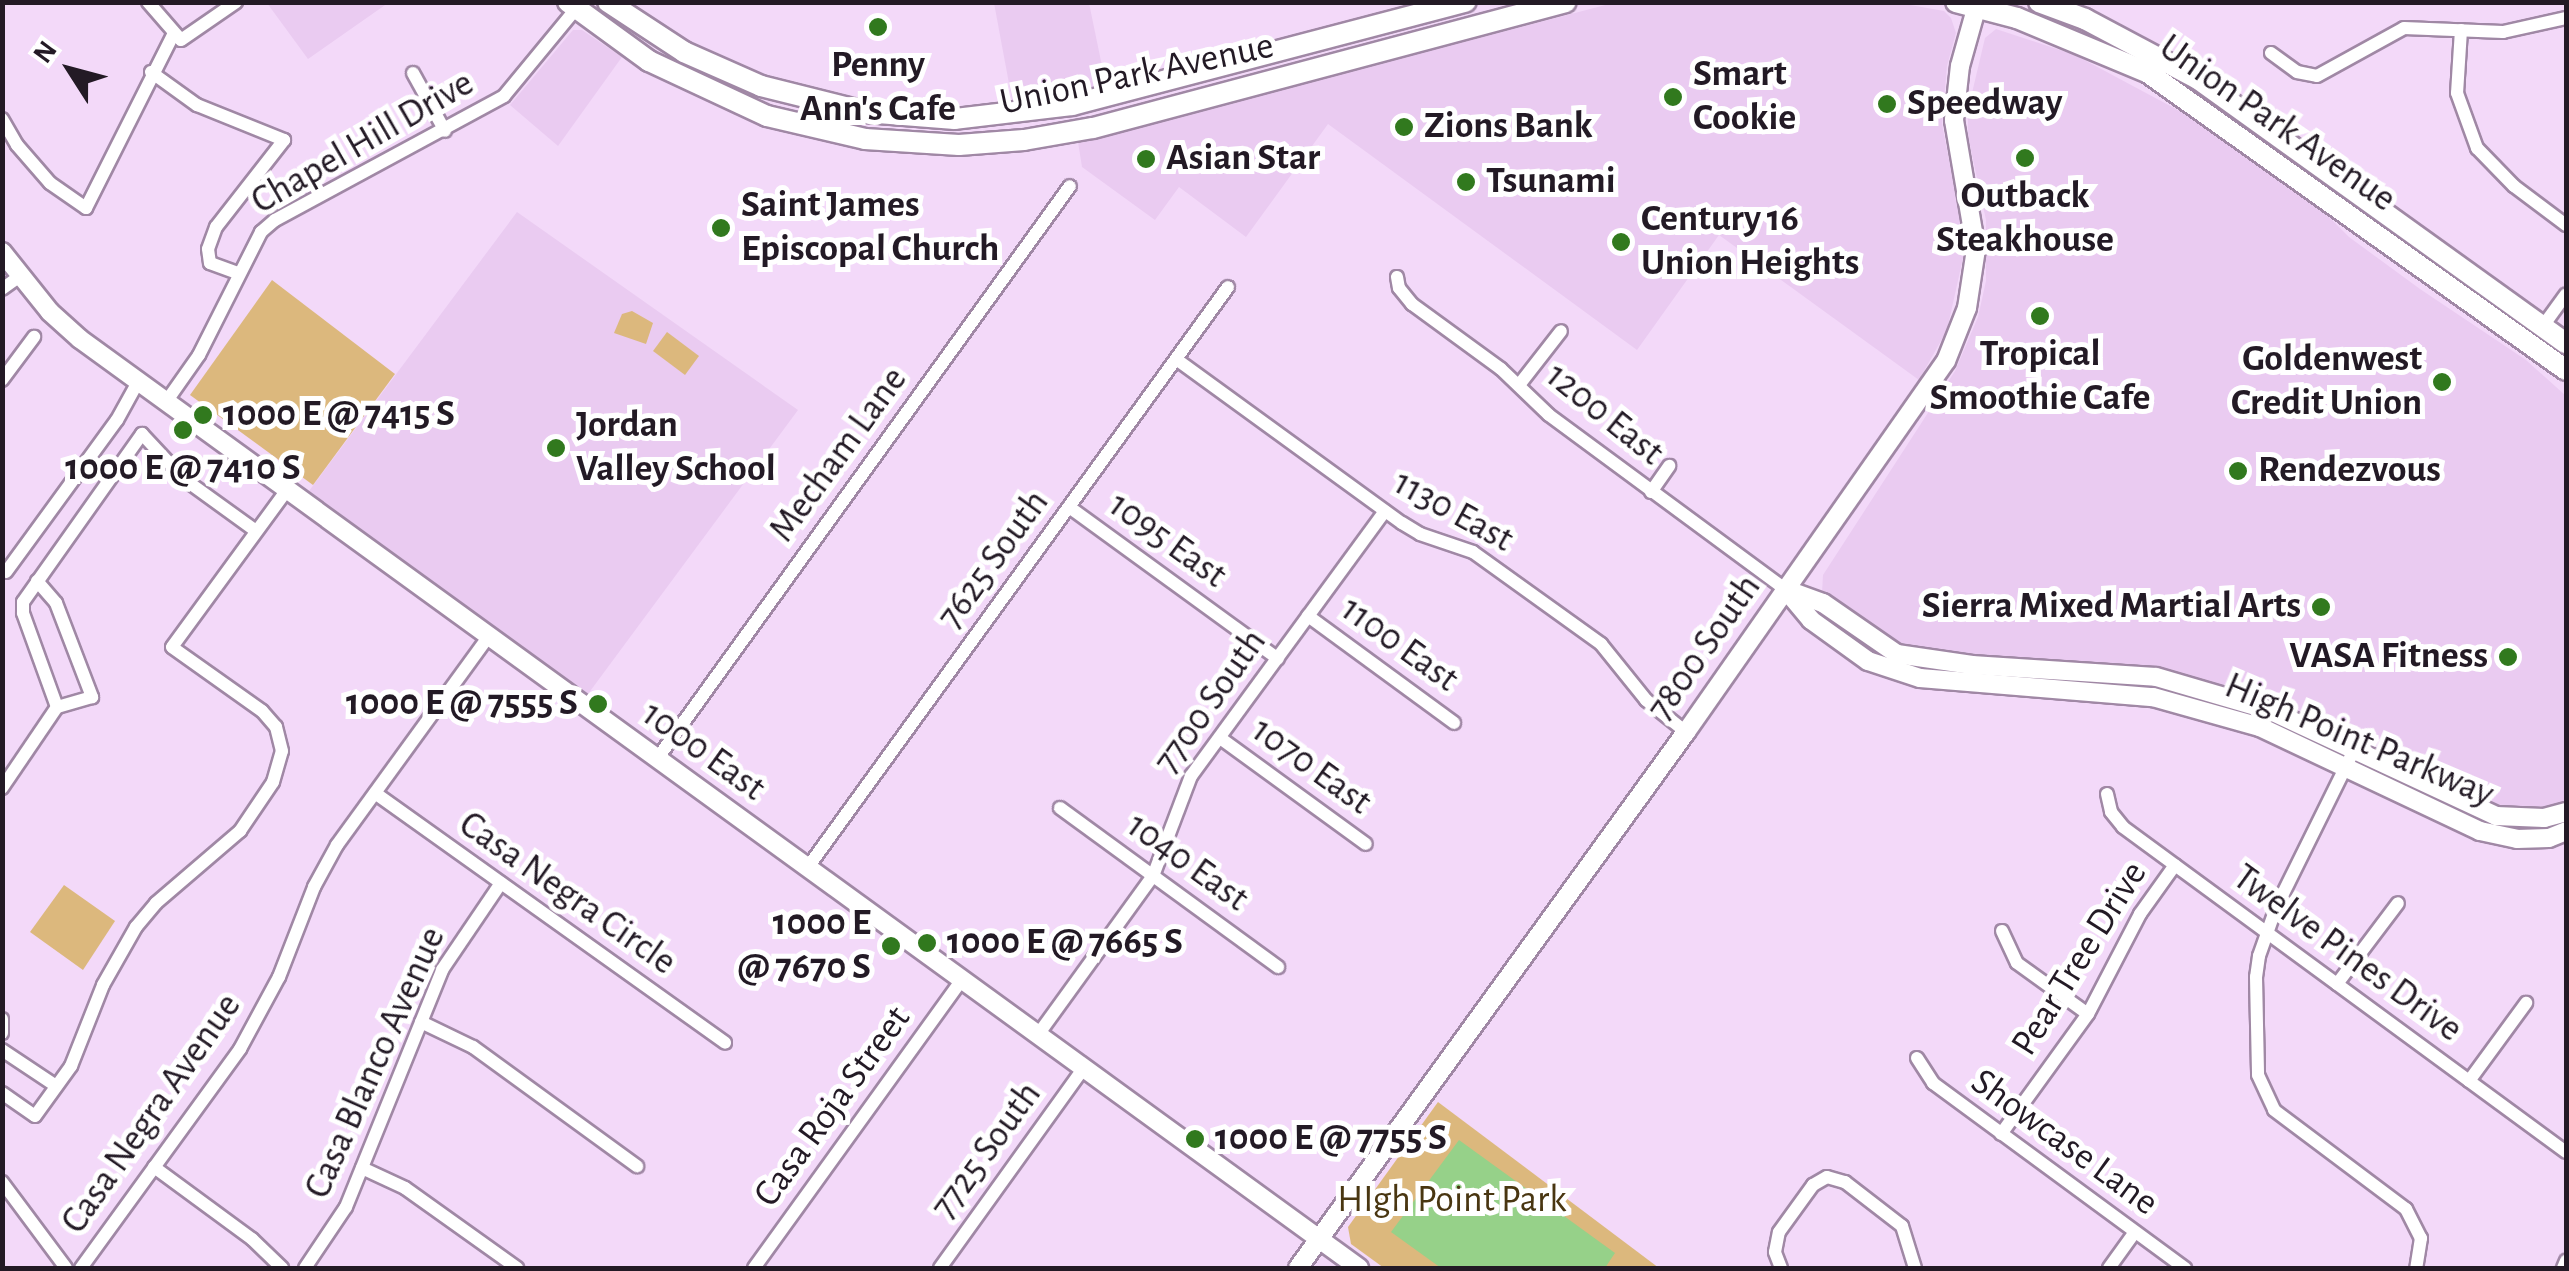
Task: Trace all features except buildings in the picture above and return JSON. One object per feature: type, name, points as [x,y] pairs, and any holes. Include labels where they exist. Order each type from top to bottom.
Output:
[{"type":"main road","name":"Union Park Avenue","points":[[608,2],[684,52],[780,92],[865,112],[955,118],[1011,115],[1086,102],[1466,2]]},
{"type":"main road","name":"Union Park Avenue","points":[[575,5],[660,68],[767,116],[864,139],[959,145],[1024,140],[1094,128],[1566,2]]},
{"type":"main road","name":"Union Park Avenue","points":[[2040,2],[2128,40],[2214,90],[2566,343]]},
{"type":"main road","name":"Union Park Avenue","points":[[1970,4],[2072,38],[2147,72],[2566,370]]},
{"type":"main road","points":[[2147,72],[2161,71],[2214,90]]},
{"type":"street","points":[[148,2],[181,40],[236,2]]},
{"type":"street","name":"7800 South","points":[[1298,1268],[1686,732],[1937,375],[1961,327],[1976,244],[1956,145],[1954,106],[1970,4]]},
{"type":"street","name":"Chapel Hill Drive","points":[[166,402],[200,356],[260,232],[275,220],[504,96],[575,5]]},
{"type":"street","points":[[2271,53],[2306,75],[2326,74],[2404,28],[2527,30],[2566,18]]},
{"type":"street","points":[[2461,30],[2457,94],[2476,148],[2514,186],[2566,224]]},
{"type":"street","points":[[2,118],[17,145],[50,184],[86,208],[151,72],[173,35]]},
{"type":"street","points":[[151,72],[197,106],[284,140],[216,226],[208,249],[210,264],[238,273]]},
{"type":"street","points":[[413,73],[445,131]]},
{"type":"street","name":"Mecham Lane","points":[[657,759],[1070,186]]},
{"type":"street","name":"1000 East","points":[[2,252],[70,330],[138,382],[1358,1268]]},
{"type":"street","points":[[2,289],[20,276]]},
{"type":"street","name":"1200 East","points":[[1397,276],[1399,288],[1412,304],[1519,385],[1549,415],[1786,590]]},
{"type":"street","name":"7625 South","points":[[808,868],[1228,287]]},
{"type":"street","points":[[2543,326],[2566,294]]},
{"type":"street","points":[[1519,385],[1561,330]]},
{"type":"street","points":[[2,380],[34,337]]},
{"type":"street","name":"1130 East","points":[[1176,359],[1385,511],[1420,534],[1473,552],[1587,634],[1610,652],[1646,700],[1686,732]]},
{"type":"street","points":[[6,572],[116,420],[138,382]]},
{"type":"street","points":[[57,707],[23,613],[23,602],[142,434],[184,480],[256,531]]},
{"type":"street","points":[[1651,492],[1670,466]]},
{"type":"street","points":[[2,1093],[35,1116],[71,1066],[103,985],[136,927],[156,903],[240,831],[273,782],[282,750],[276,727],[262,711],[172,648],[287,490]]},
{"type":"street","name":"1095 East","points":[[1069,507],[1278,659]]},
{"type":"street","name":"7700 South","points":[[1037,1036],[1153,876],[1170,839],[1182,790],[1385,511]]},
{"type":"street","points":[[2,788],[57,707],[92,697],[56,603],[37,580]]},
{"type":"street","name":"High Point Parkway","points":[[1786,590],[1810,620],[1868,661],[1920,678],[2153,697],[2260,727],[2496,816],[2544,818],[2566,812]]},
{"type":"street","name":"1100 East","points":[[1308,616],[1454,722]]},
{"type":"street","name":"Casa Negra Avenue","points":[[81,1268],[259,1019],[314,888],[375,793],[488,636]]},
{"type":"street","name":"1070 East","points":[[1220,738],[1366,844]]},
{"type":"street","points":[[2350,759],[2267,932],[2256,976],[2258,1075],[2265,1097],[2286,1120],[2406,1209],[2421,1238],[2416,1268]]},
{"type":"street","name":"High Point Parkway","points":[[2350,759],[2480,830],[2517,839],[2566,831]]},
{"type":"street","name":"Casa Negra Circle","points":[[375,793],[725,1043]]},
{"type":"street","name":"Twelve Pines Drive","points":[[2108,794],[2111,812],[2122,828],[2566,1152]]},
{"type":"street","name":"1040 East","points":[[1060,808],[1278,966]]},
{"type":"street","name":"Pear Tree Drive","points":[[2000,1134],[2088,1014],[2140,914],[2175,865]]},
{"type":"street","name":"Casa Blanco Avenue","points":[[305,1268],[334,1230],[452,952],[502,883]]},
{"type":"street","points":[[2337,984],[2398,903]]},
{"type":"street","points":[[2002,931],[2018,963],[2088,1014]]},
{"type":"street","name":"Casa Roja Street","points":[[754,1268],[962,980]]},
{"type":"street","points":[[2469,1081],[2526,1003]]},
{"type":"street","points":[[2,1020],[2,1033]]},
{"type":"street","points":[[421,1022],[472,1048],[637,1166]]},
{"type":"street","points":[[2,1050],[56,1086]]},
{"type":"street","name":"Showcase Lane","points":[[1917,1058],[1933,1083],[2184,1268]]},
{"type":"street","name":"7725 South","points":[[940,1268],[1083,1069]]},
{"type":"street","points":[[154,1167],[252,1239],[282,1268]]},
{"type":"street","points":[[362,1168],[405,1188],[517,1268]]},
{"type":"street","points":[[1781,1268],[1775,1252],[1784,1223],[1813,1185],[1827,1177],[1846,1182],[1902,1226],[1915,1268]]},
{"type":"street","points":[[2,1182],[66,1268]]},
{"type":"street","points":[[2109,1268],[2136,1232]]},
{"type":"street","points":[[2563,1268],[2566,1261]]},
{"type":"shaded area","points":[[1617,2],[1899,3],[1944,11],[1951,18],[1956,33],[1947,66],[1942,124],[1961,221],[1963,258],[1947,330],[1919,380],[1719,235],[1637,350],[1328,124],[1246,237],[1179,187],[1155,220],[1082,167],[1078,142]]},
{"type":"shaded area","points":[[267,3],[388,3],[308,59]]},
{"type":"shaded area","points":[[994,3],[1089,3],[1109,100],[1013,105]]},
{"type":"shaded area","points":[[1996,29],[2075,55],[2189,116],[2328,216],[2349,237],[2420,289],[2526,360],[2566,396],[2566,803],[2544,810],[2493,807],[2279,707],[2187,677],[2097,663],[1915,652],[1892,643],[1822,593],[1823,575],[1955,371],[1978,317],[1986,281],[1986,220],[1968,136],[1968,110],[1985,38]]},
{"type":"shaded area","points":[[573,30],[582,30],[622,57],[558,146],[510,105]]},
{"type":"shaded area","name":"Jordan Valley School","points":[[517,212],[798,410],[588,694],[309,491]]},
{"type":"shaded area","points":[[1459,1140],[1615,1253],[1605,1268],[1441,1268],[1391,1232]]},
{"type":"green space","points":[[272,280],[395,374],[313,485],[190,395]]},
{"type":"green space","points":[[632,311],[653,323],[646,344],[614,333],[622,314]]},
{"type":"green space","points":[[667,332],[699,356],[685,375],[653,351]]},
{"type":"green space","points":[[64,885],[115,921],[83,970],[30,932]]},
{"type":"green space","name":"HIgh Point Park","points":[[1438,1102],[1659,1268],[1384,1268],[1351,1244],[1348,1227]]},
{"type":"place","name":"Penny Ann's Cafe","points":[[878,27]]},
{"type":"place","name":"Smart Cookie","points":[[1673,97]]},
{"type":"place","name":"Speedway","points":[[1887,104]]},
{"type":"place","name":"Zions Bank","points":[[1404,127]]},
{"type":"place","name":"Outback Steakhouse","points":[[2025,158]]},
{"type":"place","name":"Asian Star","points":[[1146,159]]},
{"type":"place","name":"Tsunami","points":[[1466,182]]},
{"type":"place","name":"Saint James Episcopal Church","points":[[721,228]]},
{"type":"place","name":"Century 16 Union Heights","points":[[1621,242]]},
{"type":"place","name":"Tropical Smoothie Cafe","points":[[2040,316]]},
{"type":"place","name":"Goldenwest Credit Union","points":[[2442,382]]},
{"type":"place","name":"1000 E @ 7415 S","points":[[203,415]]},
{"type":"place","name":"1000 E @ 7410 S","points":[[183,430]]},
{"type":"place","name":"Jordan Valley School","points":[[556,448]]},
{"type":"place","name":"Rendezvous","points":[[2238,471]]},
{"type":"place","name":"Sierra Mixed Martial Arts","points":[[2321,607]]},
{"type":"place","name":"VASA Fitness","points":[[2508,657]]},
{"type":"place","name":"1000 E @ 7555 S","points":[[598,704]]},
{"type":"place","name":"1000 E @ 7665 S","points":[[927,943]]},
{"type":"place","name":"1000 E @ 7670 S","points":[[891,946]]},
{"type":"place","name":"1000 E @ 7755 S","points":[[1195,1139]]}]
